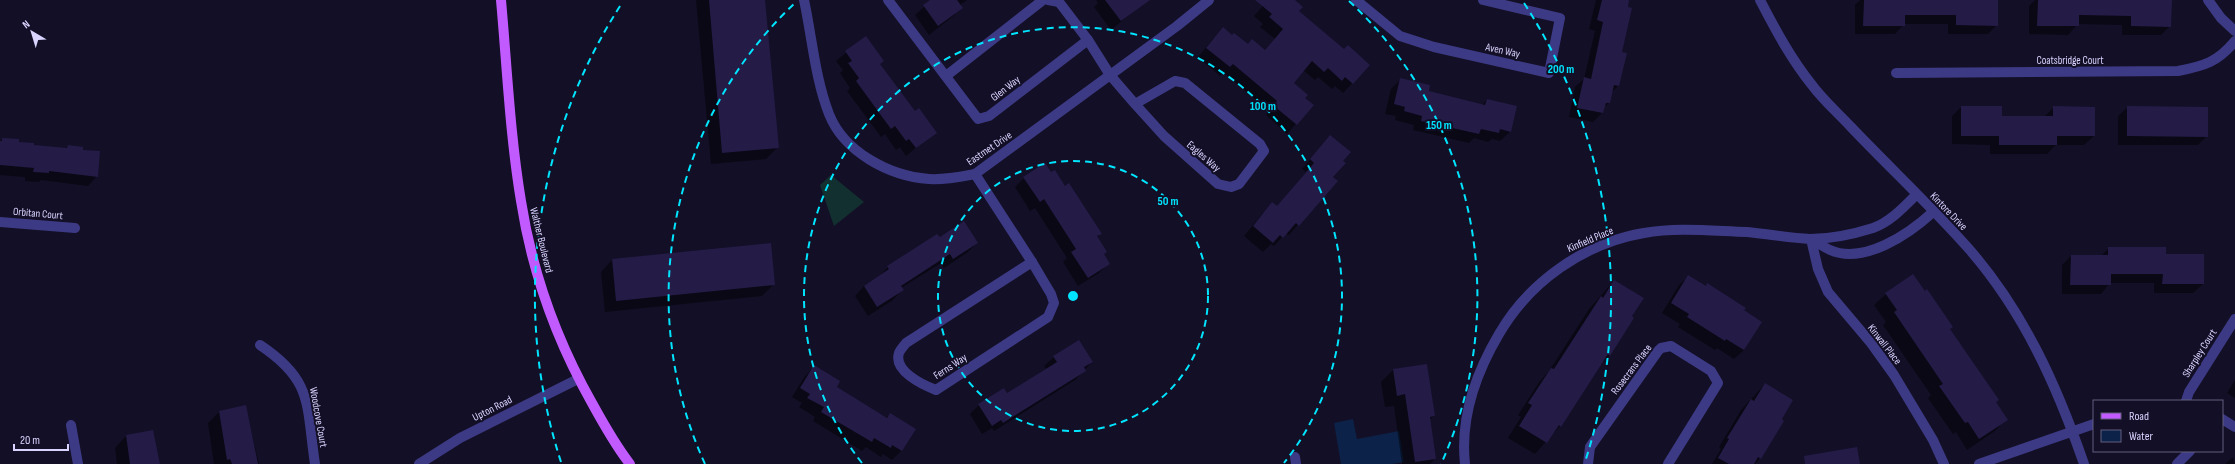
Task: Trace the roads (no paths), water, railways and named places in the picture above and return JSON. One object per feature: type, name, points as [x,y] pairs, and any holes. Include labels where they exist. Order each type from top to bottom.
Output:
[{"type":"main road","name":"Walther Boulevard","points":[[501,0],[521,201],[530,246],[553,319],[578,379],[630,464]]},
{"type":"street","name":"Eastmet Drive","points":[[804,0],[823,95],[837,128],[852,146],[874,162],[908,175],[928,179],[949,179],[975,174],[1209,0]]},
{"type":"street","name":"Glen Way","points":[[888,0],[978,119],[989,116],[1088,40]]},
{"type":"street","points":[[946,76],[1043,0]]},
{"type":"street","points":[[1048,0],[1059,2],[1088,40],[1110,75]]},
{"type":"street","name":"Aven Way","points":[[1356,0],[1400,36],[1434,48],[1549,73],[1560,18],[1483,0]]},
{"type":"street","name":"Kintore Drive","points":[[1760,0],[1780,37],[1812,85],[1969,249],[1994,281],[2022,322],[2063,404],[2084,464]]},
{"type":"street","points":[[2208,0],[2221,18],[2235,31]]},
{"type":"street","name":"Coatsbridge Court","points":[[1896,73],[2178,71],[2199,67],[2215,61],[2235,41]]},
{"type":"street","name":"Eagles Way","points":[[1110,75],[1135,104],[1164,136],[1218,184],[1231,187],[1239,184],[1264,152],[1260,144],[1185,83],[1175,81],[1135,104]]},
{"type":"street","name":"Ferns Way","points":[[975,174],[1032,262],[1051,294],[1054,303],[1048,317],[936,390],[926,386],[903,370],[898,361],[898,357],[906,343],[1032,262]]},
{"type":"street","name":"Kinfield Place","points":[[1464,464],[1464,428],[1469,404],[1490,350],[1506,322],[1522,302],[1564,264],[1606,244],[1644,233],[1691,230],[1748,232],[1811,239],[1837,236],[1874,227],[1894,216],[1916,195]]},
{"type":"street","name":"Kinfield Place","points":[[1811,239],[1831,250],[1848,253],[1866,251],[1897,240],[1914,229],[1933,212]]},
{"type":"street","name":"Orbitan Court","points":[[0,222],[75,228]]},
{"type":"street","name":"Kinwall Place","points":[[1811,239],[1818,268],[1828,292],[1871,343],[1894,375],[1929,433],[1944,464]]},
{"type":"street","name":"Sharpley Court","points":[[2186,400],[2189,392],[2235,319]]},
{"type":"street","name":"Woodcove Court","points":[[260,345],[281,360],[302,386],[306,397],[315,464]]},
{"type":"street","name":"Rosecrans Place","points":[[1588,464],[1590,447],[1627,393],[1658,351],[1661,348],[1672,346],[1710,371],[1718,382],[1668,464]]},
{"type":"street","name":"Upton Road","points":[[419,464],[460,438],[578,379]]},
{"type":"street","points":[[2223,421],[2235,427]]},
{"type":"street","points":[[1979,464],[2093,424]]},
{"type":"street","points":[[71,425],[78,464]]},
{"type":"street","points":[[2176,464],[2189,452]]},
{"type":"water","points":[[1353,419],[1357,439],[1399,431],[1404,462],[1392,464],[1341,464],[1334,423]]}]
